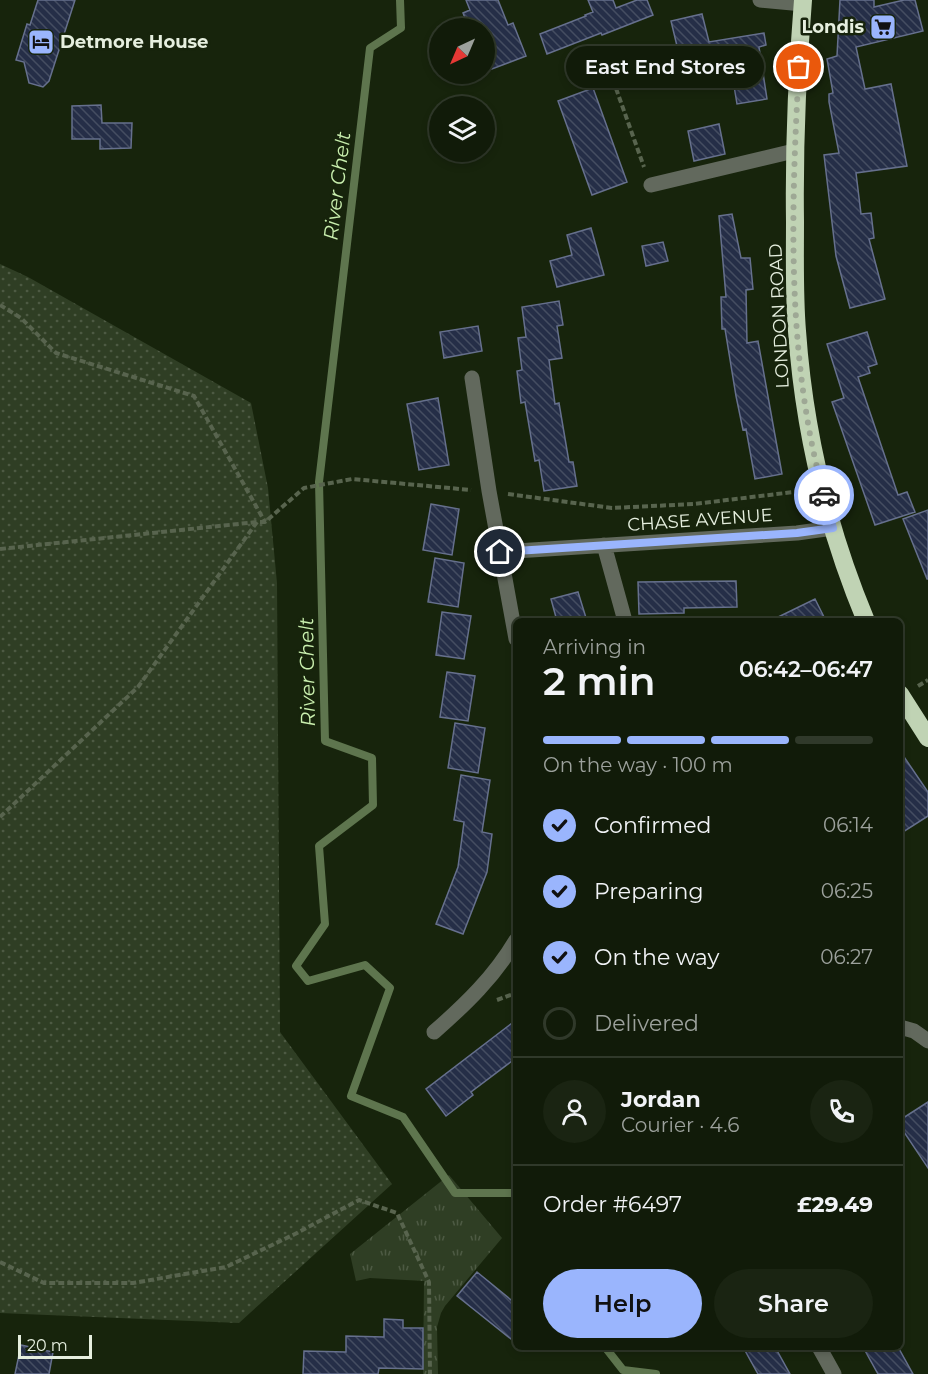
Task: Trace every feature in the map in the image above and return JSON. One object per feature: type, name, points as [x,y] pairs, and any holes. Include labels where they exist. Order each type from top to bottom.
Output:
[{"type":"highway","name":"LONDON ROAD","points":[[803,2],[794,151],[797,332],[807,416],[822,489],[833,528],[865,618]]},
{"type":"highway","points":[[903,699],[928,738]]},
{"type":"street","points":[[760,0],[803,2]]},
{"type":"street","points":[[651,185],[794,151]]},
{"type":"street","points":[[472,378],[489,491],[513,623]]},
{"type":"street","name":"CHASE AVENUE","points":[[500,552],[797,533],[833,528]]},
{"type":"street","name":"CHASE AVENUE","points":[[604,545],[624,618]]},
{"type":"street","points":[[434,1032],[491,979],[513,945]]},
{"type":"street","points":[[903,1028],[914,1031],[928,1041]]},
{"type":"street","points":[[821,1350],[834,1374]]},
{"type":"path","points":[[613,80],[651,185]]},
{"type":"path","points":[[0,304],[21,318],[56,353],[194,396],[265,522]]},
{"type":"path","points":[[0,549],[265,522],[304,488],[352,479],[489,491],[612,508],[694,504],[822,489]]},
{"type":"path","points":[[0,817],[138,687],[257,522]]},
{"type":"path","points":[[0,1262],[44,1283],[134,1283],[226,1267],[359,1200],[398,1213],[429,1282],[430,1374]]},
{"type":"green space","points":[[0,264],[28,277],[251,403],[268,488],[277,583],[280,1032],[392,1184],[239,1323],[0,1313]]},
{"type":"green space","points":[[449,1175],[502,1238],[445,1306],[437,1327],[438,1374],[423,1374],[424,1281],[370,1278],[356,1281],[350,1254]]},
{"type":"building","name":"Detmore House","points":[[38,0],[75,0],[49,81],[43,87],[29,83],[24,62],[16,60],[27,24],[30,25]]},
{"type":"building","points":[[466,0],[498,0],[508,25],[513,23],[526,56],[495,68],[495,18],[465,18],[463,13],[470,10]]},
{"type":"building","points":[[588,0],[613,0],[616,8],[637,0],[647,0],[653,15],[547,54],[540,34],[593,12]]},
{"type":"building","points":[[840,0],[874,0],[874,7],[904,0],[915,0],[923,31],[856,47],[865,89],[891,84],[907,166],[856,173],[861,214],[871,213],[874,238],[869,239],[885,299],[850,308],[836,256],[824,155],[839,153],[829,102],[829,94],[833,93],[827,59],[837,56]]},
{"type":"building","points":[[702,14],[709,42],[764,33],[766,45],[759,47],[767,99],[737,104],[729,56],[686,69],[671,21]]},
{"type":"building","points":[[593,88],[627,182],[592,195],[558,101]]},
{"type":"building","points":[[101,105],[102,123],[132,123],[131,148],[100,149],[100,139],[72,139],[72,106]]},
{"type":"building","points":[[719,124],[725,154],[694,161],[688,131]]},
{"type":"building","points":[[732,214],[741,258],[750,258],[753,289],[746,290],[747,343],[758,341],[782,474],[755,479],[746,429],[743,430],[736,396],[725,329],[722,329],[721,297],[726,297],[719,216]]},
{"type":"building","points":[[591,228],[604,275],[557,287],[550,261],[572,255],[567,235]]},
{"type":"building","points":[[663,242],[668,261],[646,266],[642,246]]},
{"type":"building","points":[[559,301],[563,325],[557,326],[562,358],[549,360],[555,404],[559,403],[569,462],[573,462],[577,486],[544,491],[539,460],[535,461],[525,402],[521,403],[517,371],[522,370],[518,338],[526,337],[522,307]]},
{"type":"building","points":[[478,326],[482,351],[444,358],[440,332]]},
{"type":"building","points":[[867,332],[877,364],[868,367],[870,373],[858,377],[898,495],[907,492],[915,512],[875,525],[832,402],[844,398],[827,344]]},
{"type":"building","points":[[438,398],[449,465],[419,470],[407,404]]},
{"type":"building","points":[[431,504],[459,509],[452,555],[423,550]]},
{"type":"building","points":[[928,510],[928,579],[927,579],[903,519]]},
{"type":"building","points":[[435,558],[464,563],[458,607],[428,602]]},
{"type":"building","points":[[736,581],[737,607],[684,608],[684,613],[639,614],[638,582]]},
{"type":"building","points":[[578,592],[586,618],[556,618],[551,599]]},
{"type":"building","points":[[815,599],[824,618],[776,618]]},
{"type":"building","points":[[442,612],[471,616],[464,659],[436,655]]},
{"type":"building","points":[[447,672],[475,676],[468,721],[440,717]]},
{"type":"building","points":[[455,723],[485,728],[478,773],[448,768]]},
{"type":"building","points":[[903,755],[928,792],[928,816],[903,832]]},
{"type":"building","points":[[461,775],[490,780],[482,832],[492,834],[487,872],[463,934],[436,924],[458,867],[464,822],[454,820]]},
{"type":"building","points":[[513,1022],[513,1060],[471,1092],[473,1095],[446,1116],[426,1089]]},
{"type":"building","points":[[928,1102],[928,1168],[903,1130],[903,1118]]},
{"type":"building","points":[[477,1272],[513,1302],[513,1341],[457,1296]]},
{"type":"building","points":[[384,1319],[403,1320],[403,1328],[423,1328],[423,1369],[379,1368],[378,1374],[303,1374],[304,1351],[346,1352],[346,1336],[384,1337]]},
{"type":"building","points":[[21,1345],[53,1352],[49,1374],[15,1374]]},
{"type":"building","points":[[745,1350],[777,1350],[790,1374],[758,1374]]},
{"type":"building","points":[[865,1350],[900,1350],[913,1374],[878,1374]]},
{"type":"waterway","name":"River Chelt","points":[[400,0],[401,28],[370,48],[319,482],[325,741],[372,758],[373,805],[319,846],[325,924],[296,966],[308,981],[365,965],[390,988],[351,1096],[403,1117],[455,1193],[513,1193]]},
{"type":"waterway","name":"River Chelt","points":[[607,1350],[623,1370],[656,1374]]},
{"type":"way so far","points":[[799,67],[794,151],[795,310],[807,416],[824,495]]},
{"type":"place","name":"Londis","points":[[883,27]]},
{"type":"place","name":"Detmore House","points":[[41,42]]},
{"type":"place","name":"East End Stores","points":[[799,67]]},
{"type":"route","points":[[500,552],[797,533],[833,528],[824,495]]}]
